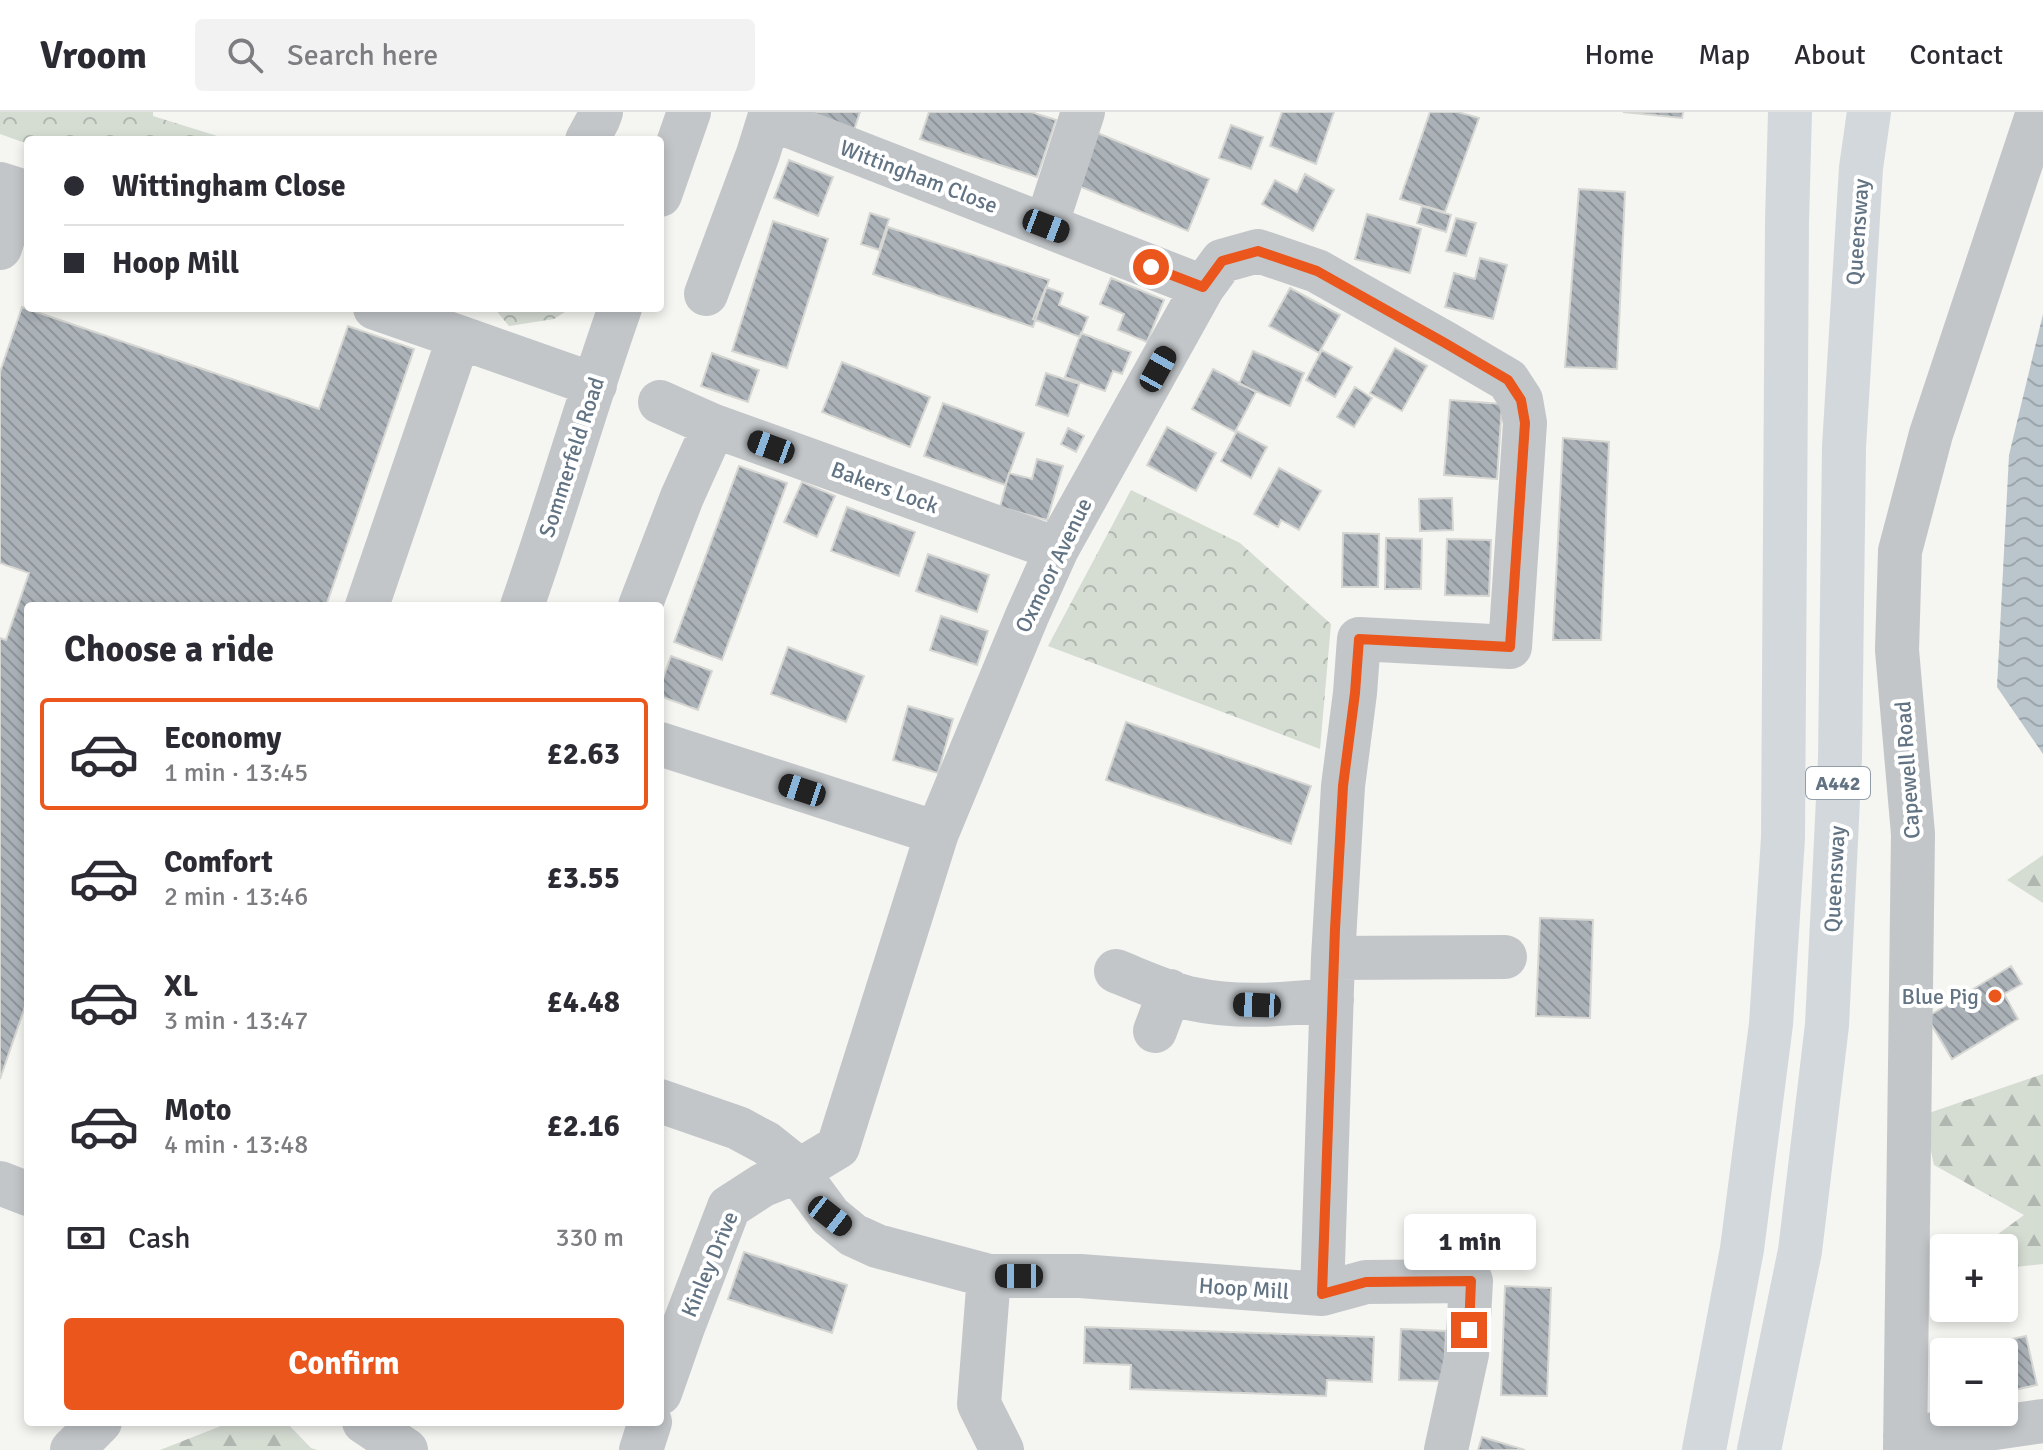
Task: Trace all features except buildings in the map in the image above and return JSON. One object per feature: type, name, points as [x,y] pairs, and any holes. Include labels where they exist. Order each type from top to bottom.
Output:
[{"type":"highway","name":"A442","points":[[1704,1450],[1742,1249],[1771,1024],[1775,964],[1783,838],[1790,112]]},
{"type":"highway","name":"Queensway","points":[[1759,1450],[1800,1251],[1827,1025],[1840,758],[1844,447],[1861,168],[1869,112]]},
{"type":"street","points":[[589,136],[601,112]]},
{"type":"street","points":[[664,184],[689,112]]},
{"type":"street","points":[[1046,226],[1083,112]]},
{"type":"street","name":"Capewell Road","points":[[1905,1443],[1913,834],[1897,650],[1900,551],[1931,434],[2038,112]]},
{"type":"street","points":[[706,294],[766,128]]},
{"type":"street","name":"Wittingham Close","points":[[766,128],[1046,226],[1203,287]]},
{"type":"street","points":[[0,248],[16,189]]},
{"type":"street","name":"Oxmoor Avenue","points":[[798,1171],[838,1147],[937,833],[1057,549],[1203,287],[1222,261],[1258,251],[1317,271],[1508,380],[1521,400],[1525,423],[1510,647],[1359,639],[1343,786],[1333,979]]},
{"type":"street","points":[[387,312],[595,385]]},
{"type":"street","name":"Sommerfeld Road","points":[[523,602],[619,312]]},
{"type":"street","points":[[368,602],[459,337]]},
{"type":"street","name":"Bakers Lock","points":[[660,402],[714,426],[1057,549]]},
{"type":"street","points":[[642,602],[682,497],[714,426]]},
{"type":"street","points":[[664,745],[937,833]]},
{"type":"street","points":[[1116,971],[1162,1011],[1190,999],[1257,1005],[1333,979],[1505,957]]},
{"type":"street","points":[[1322,1294],[1333,979]]},
{"type":"street","name":"Hoop Mill","points":[[664,1102],[738,1128],[766,1143],[798,1171],[830,1216],[853,1235],[877,1246],[989,1276],[1080,1276],[1322,1294],[1366,1282],[1471,1281],[1467,1354],[1446,1450]]},
{"type":"street","name":"Kinley Drive","points":[[664,1382],[729,1207],[763,1185],[798,1171]]},
{"type":"street","points":[[0,1183],[24,1192]]},
{"type":"street","points":[[989,1276],[979,1404],[1002,1450]]},
{"type":"street","points":[[1905,1443],[2043,1421]]},
{"type":"street","points":[[72,1450],[96,1426]]},
{"type":"street","points":[[370,1426],[406,1450]]},
{"type":"street","points":[[641,1450],[649,1426]]},
{"type":"green space","points":[[0,112],[153,112],[153,116],[217,136],[24,136],[24,143],[0,134]]},
{"type":"green space","points":[[497,312],[565,312],[554,319],[509,326]]},
{"type":"green space","points":[[1131,490],[1240,543],[1331,624],[1320,749],[1048,646]]},
{"type":"green space","points":[[2043,855],[2043,903],[2007,880]]},
{"type":"green space","points":[[2043,1074],[2043,1264],[2018,1267],[2018,1234],[1998,1234],[2024,1215],[1934,1165],[1923,1115]]},
{"type":"green space","points":[[221,1426],[290,1426],[311,1448],[317,1450],[160,1450]]},
{"type":"water","points":[[2043,314],[2043,754],[1997,687],[2009,455]]},
{"type":"place","name":"Blue Pig","points":[[1995,996]]},
{"type":"route","points":[[1151,267],[1203,287],[1222,261],[1258,251],[1317,271],[1508,380],[1521,400],[1525,423],[1510,647],[1359,639],[1343,786],[1333,958],[1322,1294],[1366,1282],[1471,1281],[1469,1330]]}]
